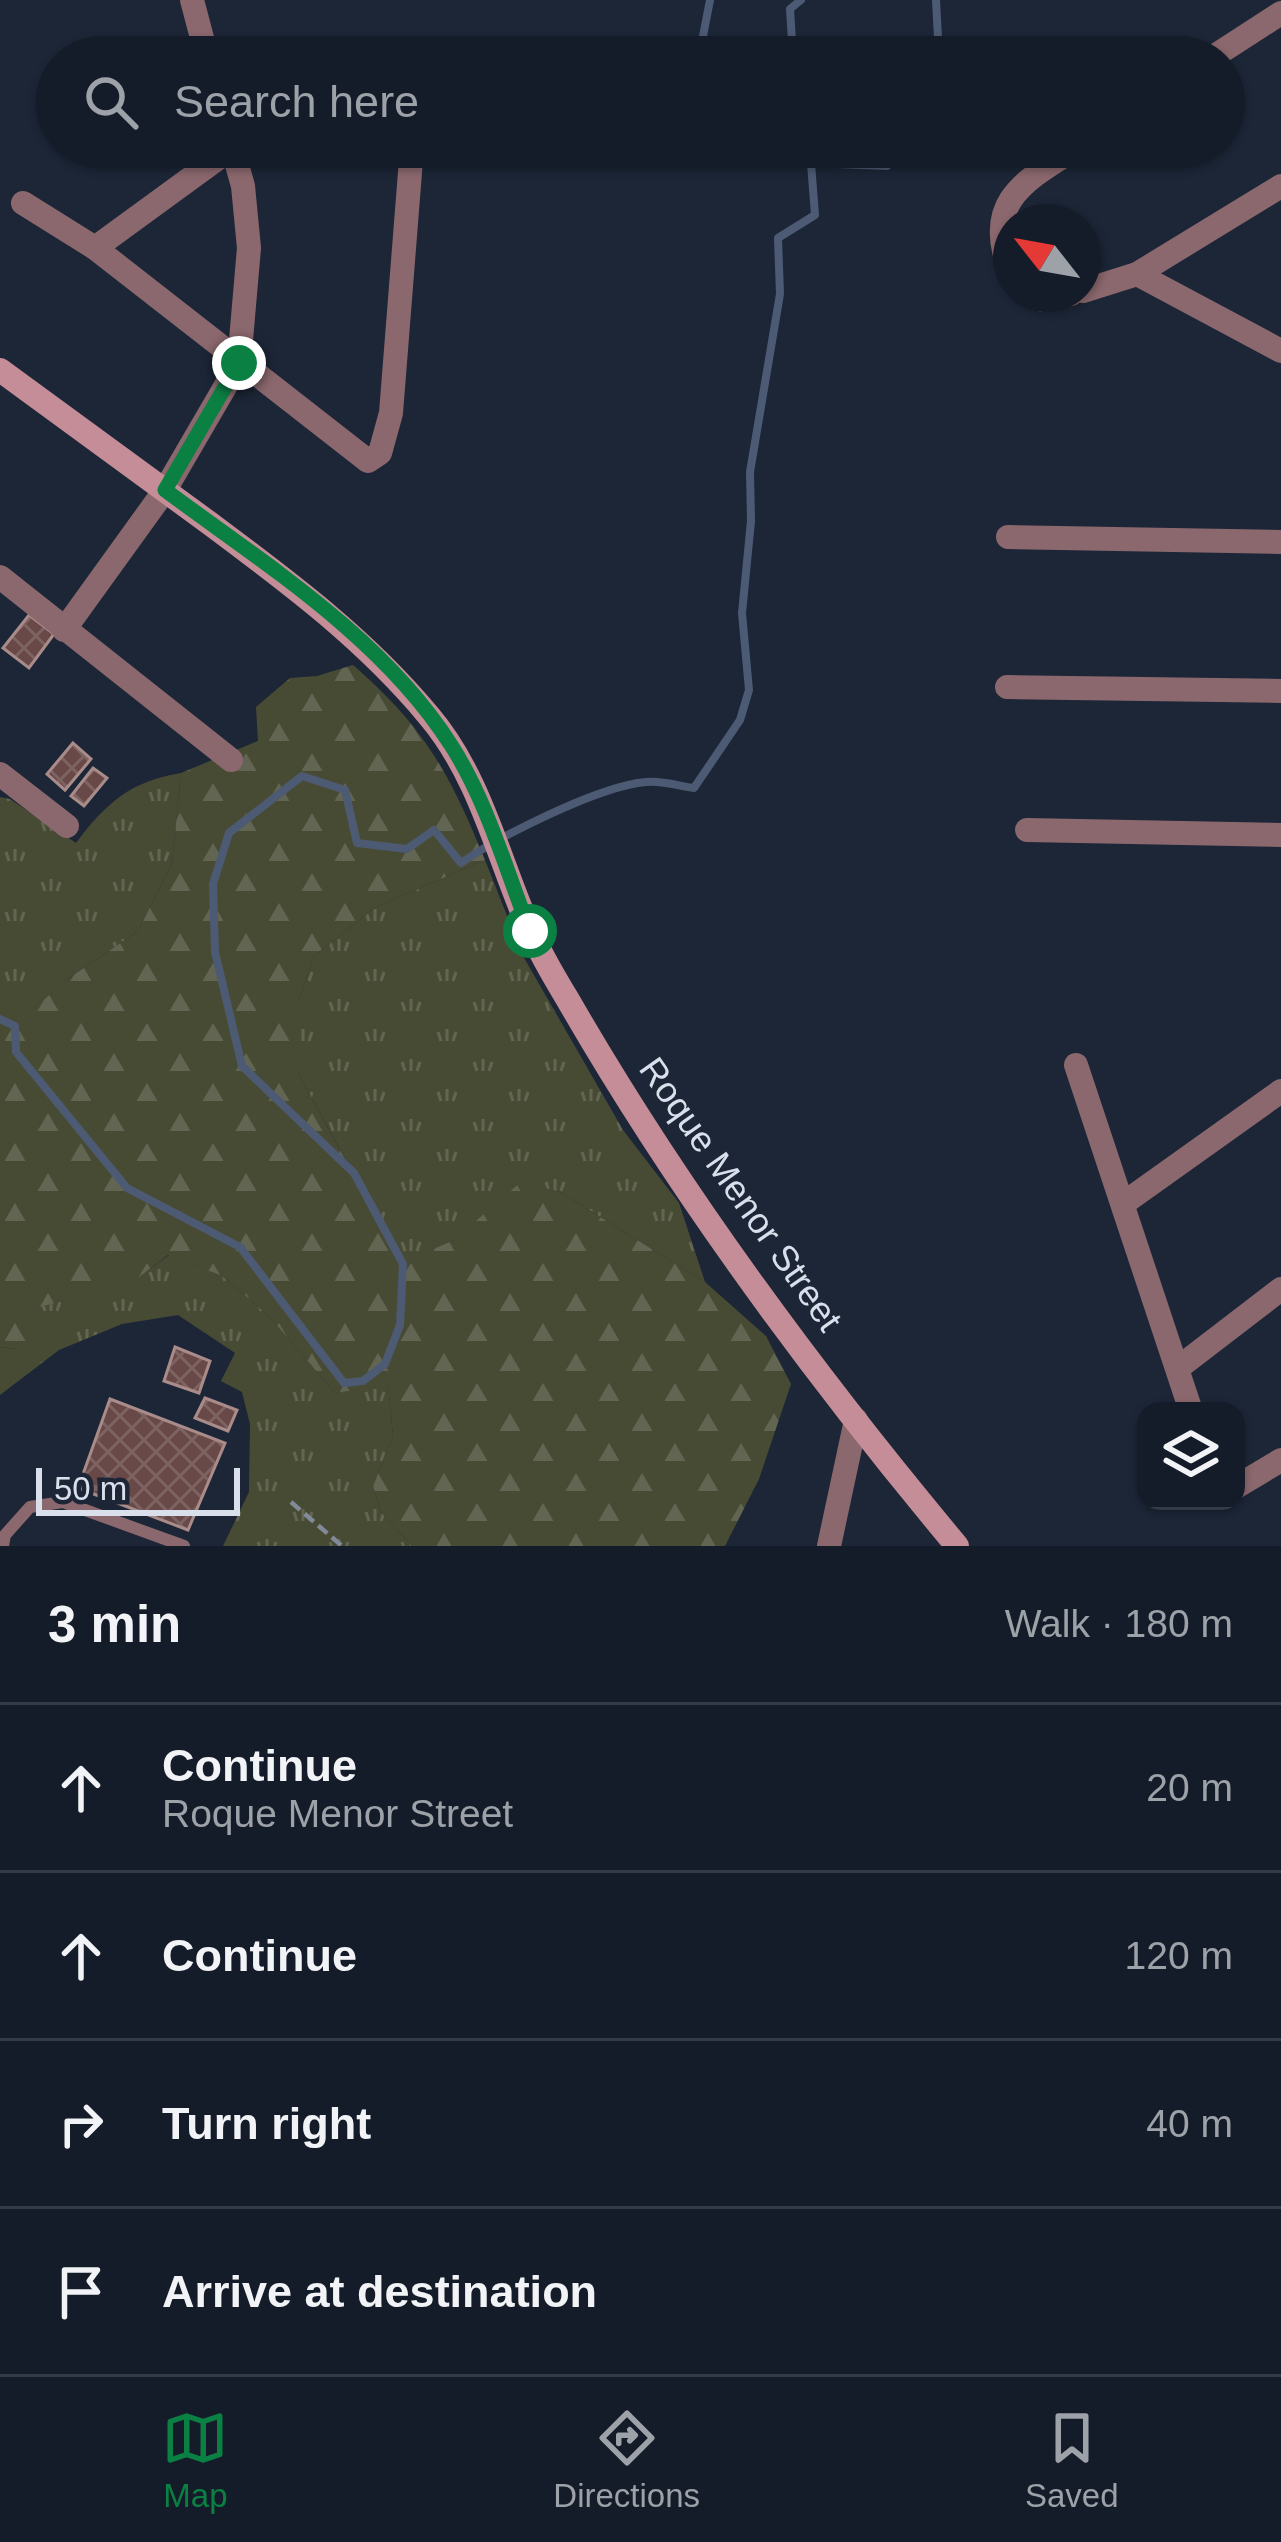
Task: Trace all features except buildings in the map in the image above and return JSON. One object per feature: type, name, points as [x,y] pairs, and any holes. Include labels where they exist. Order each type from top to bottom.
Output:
[{"type":"street","points":[[192,0],[201,36]]},
{"type":"street","points":[[1245,36],[1281,13]]},
{"type":"street","points":[[94,248],[203,168]]},
{"type":"street","points":[[64,630],[165,490],[239,363],[249,248],[238,168]]},
{"type":"street","points":[[23,203],[94,248],[360,457],[375,459],[387,437],[391,413],[410,168]]},
{"type":"street","points":[[1006,204],[1023,182],[1045,168]]},
{"type":"street","points":[[1101,285],[1137,274],[1281,186]]},
{"type":"street","points":[[1137,274],[1281,351]]},
{"type":"street","name":"Roque Menor Street","points":[[0,370],[310,598],[365,644],[453,748],[530,931],[647,1128],[856,1420],[957,1546]]},
{"type":"street","points":[[1008,537],[1281,542]]},
{"type":"street","points":[[0,577],[231,760]]},
{"type":"street","points":[[1007,687],[1281,691]]},
{"type":"street","points":[[0,774],[67,826]]},
{"type":"street","points":[[1027,830],[1281,835]]},
{"type":"street","points":[[1076,1065],[1189,1402]]},
{"type":"street","points":[[1124,1203],[1281,1091]]},
{"type":"street","points":[[1178,1368],[1281,1289]]},
{"type":"street","points":[[829,1546],[856,1420]]},
{"type":"street","points":[[1245,1481],[1281,1460]]},
{"type":"lane","points":[[3,1546],[5,1535],[30,1508],[63,1502],[184,1546]]},
{"type":"path","points":[[291,1502],[342,1546]]},
{"type":"green space","points":[[353,665],[399,710],[432,753],[485,860],[376,907],[314,956],[298,1003],[298,1073],[402,1263],[454,1240],[521,1182],[560,1192],[705,1282],[766,1336],[791,1384],[759,1479],[725,1546],[412,1546],[381,1512],[373,1486],[393,1436],[388,1385],[335,1393],[268,1315],[222,1276],[168,1255],[130,1284],[32,1309],[39,1333],[16,1349],[0,1347],[0,1019],[15,1025],[69,978],[138,931],[172,863],[181,773],[258,741],[256,707],[290,678]]},
{"type":"green space","points":[[181,773],[172,863],[138,931],[69,978],[15,1026],[0,1019],[0,797],[76,843],[121,796]]},
{"type":"green space","points":[[485,860],[523,956],[623,1130],[679,1203],[705,1282],[560,1192],[522,1183],[454,1240],[403,1264],[298,1073],[298,1003],[314,956],[376,907]]},
{"type":"green space","points":[[169,1255],[222,1276],[268,1315],[335,1393],[388,1384],[393,1436],[373,1486],[381,1512],[412,1546],[223,1546],[249,1492],[250,1424],[242,1392],[221,1381],[235,1353],[178,1315],[122,1324],[59,1350],[0,1395],[0,1347],[16,1349],[31,1309],[129,1284]]},
{"type":"waterway","points":[[703,36],[710,0]]},
{"type":"waterway","points":[[792,36],[790,9],[801,0]]},
{"type":"waterway","points":[[936,0],[938,36]]},
{"type":"waterway","points":[[0,1019],[15,1026],[16,1052],[127,1188],[240,1247],[344,1383],[363,1381],[385,1364],[400,1325],[403,1264],[354,1173],[242,1066],[215,952],[213,884],[229,833],[302,776],[345,790],[357,843],[407,849],[434,830],[461,863],[524,827],[603,793],[652,782],[694,788],[740,720],[749,690],[742,613],[751,521],[750,472],[780,294],[778,238],[815,215],[811,168]]},
{"type":"route","points":[[239,363],[165,490],[350,631],[433,719],[453,748],[483,811],[530,931]]}]
